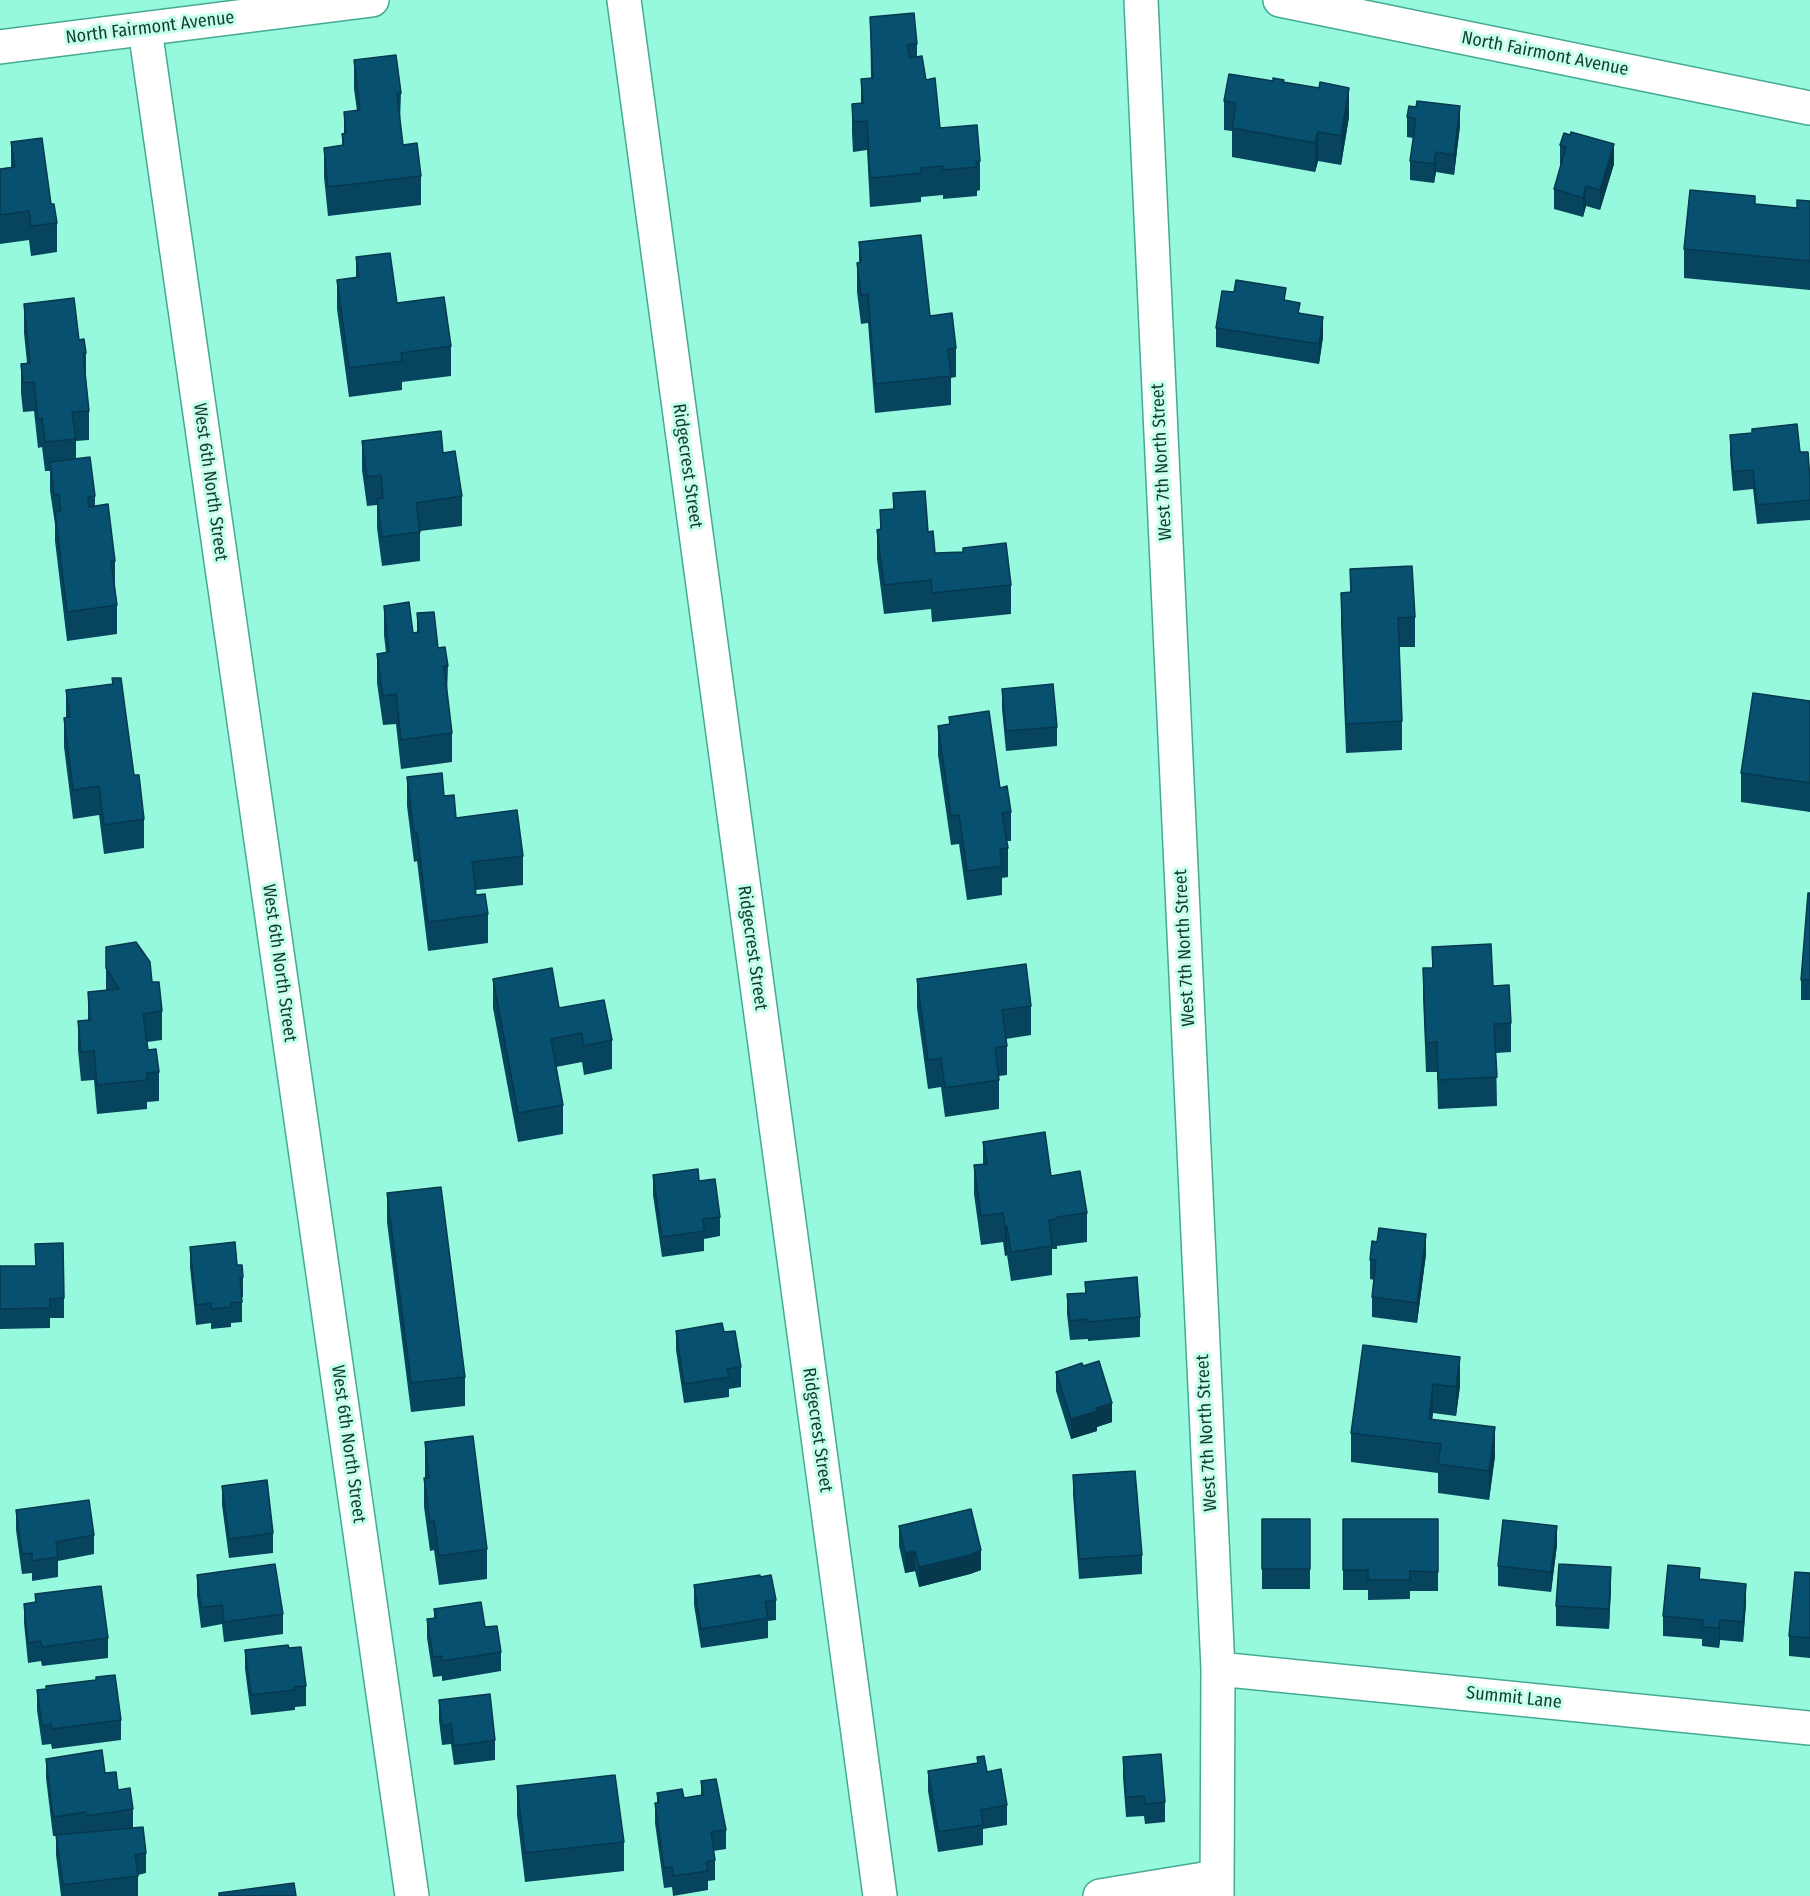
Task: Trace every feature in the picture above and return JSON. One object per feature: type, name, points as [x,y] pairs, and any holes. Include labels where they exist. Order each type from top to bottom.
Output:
[{"type":"street","name":"North Fairmont Avenue","points":[[0,47],[372,0]]},
{"type":"street","name":"Ridgecrest Street","points":[[624,0],[880,1896]]},
{"type":"street","name":"West 7th North Street","points":[[1141,0],[1218,1669],[1216,1887]]},
{"type":"street","name":"North Fairmont Avenue","points":[[1280,0],[1810,108]]},
{"type":"street","name":"West 6th North Street","points":[[145,29],[412,1896]]},
{"type":"street","name":"Summit Lane","points":[[1218,1669],[1810,1728]]},
{"type":"street","points":[[1100,1896],[1216,1887]]},
{"type":"building","points":[[914,13],[917,44],[907,45],[910,58],[922,56],[926,80],[935,78],[940,128],[977,125],[980,161],[976,162],[977,167],[943,170],[943,166],[921,168],[921,173],[870,178],[867,121],[853,122],[852,104],[863,103],[861,79],[873,78],[870,17]]},
{"type":"building","points":[[396,55],[401,93],[397,94],[403,145],[417,143],[421,176],[328,187],[324,148],[344,145],[342,134],[346,133],[344,112],[360,110],[354,60]]},
{"type":"building","points":[[1229,74],[1273,81],[1273,78],[1319,88],[1320,82],[1349,88],[1341,136],[1318,132],[1315,143],[1232,128],[1236,103],[1224,101]]},
{"type":"building","points":[[1417,101],[1460,106],[1454,155],[1436,152],[1434,164],[1410,161],[1416,119],[1407,117],[1409,106],[1416,107]]},
{"type":"building","points":[[1571,132],[1614,144],[1600,190],[1586,186],[1583,198],[1554,189],[1566,147],[1560,145],[1564,133],[1570,135]]},
{"type":"building","points":[[42,138],[51,204],[54,204],[57,223],[31,226],[29,211],[0,215],[0,169],[15,167],[11,142]]},
{"type":"building","points":[[1690,190],[1755,196],[1755,204],[1797,208],[1797,200],[1810,201],[1810,261],[1684,249]]},
{"type":"building","points":[[921,235],[930,316],[952,313],[956,348],[948,349],[951,376],[875,384],[868,294],[861,295],[857,263],[861,262],[859,242]]},
{"type":"building","points":[[390,253],[397,303],[444,297],[451,346],[401,353],[402,361],[349,368],[337,280],[359,277],[356,257]]},
{"type":"building","points":[[1236,280],[1286,288],[1284,300],[1300,303],[1298,313],[1323,317],[1319,344],[1216,328],[1222,291],[1234,292]]},
{"type":"building","points":[[74,298],[79,340],[84,339],[86,353],[83,353],[89,411],[72,412],[76,439],[45,442],[42,418],[38,419],[34,382],[23,383],[21,364],[30,363],[24,304]]},
{"type":"building","points":[[1797,424],[1800,452],[1808,452],[1810,500],[1757,505],[1753,470],[1733,472],[1730,435],[1752,433],[1752,429]]},
{"type":"building","points":[[441,431],[443,453],[455,451],[462,496],[416,503],[420,532],[382,537],[377,499],[383,498],[381,475],[367,477],[362,441]]},
{"type":"building","points":[[90,457],[95,496],[88,497],[89,507],[108,504],[115,561],[111,561],[117,605],[67,612],[55,512],[61,511],[59,494],[54,495],[50,462]]},
{"type":"building","points":[[925,491],[928,532],[933,531],[935,553],[963,552],[963,548],[1006,543],[1011,585],[932,593],[931,580],[884,585],[877,530],[881,529],[880,510],[894,509],[893,493]]},
{"type":"building","points":[[1412,566],[1415,617],[1398,618],[1402,721],[1346,724],[1341,593],[1351,592],[1350,569]]},
{"type":"building","points":[[409,602],[413,633],[419,632],[417,613],[434,612],[438,648],[445,647],[448,666],[444,666],[452,733],[401,740],[396,694],[383,696],[377,654],[389,652],[384,606]]},
{"type":"building","points":[[112,678],[121,678],[134,775],[139,775],[144,819],[104,825],[99,786],[73,790],[64,718],[70,717],[66,690],[113,684]]},
{"type":"building","points":[[1053,684],[1057,727],[1006,731],[1002,689]]},
{"type":"building","points":[[1753,693],[1810,701],[1810,783],[1741,773]]},
{"type":"building","points":[[989,711],[1000,788],[1007,786],[1011,812],[1002,813],[1008,848],[1000,849],[1002,866],[967,871],[959,815],[951,816],[938,726],[950,724],[949,717]]},
{"type":"building","points":[[442,773],[444,796],[454,795],[456,818],[517,810],[523,856],[472,862],[476,895],[485,894],[488,914],[428,922],[417,832],[414,833],[407,777]]},
{"type":"building","points":[[1808,893],[1810,893],[1810,980],[1801,980]]},
{"type":"building","points":[[136,942],[150,962],[152,982],[159,982],[162,1011],[143,1014],[148,1050],[156,1049],[159,1072],[147,1073],[147,1080],[97,1085],[94,1051],[81,1052],[78,1021],[90,1020],[88,992],[119,989],[106,968],[106,947]]},
{"type":"building","points":[[1491,944],[1493,986],[1509,985],[1511,1023],[1494,1024],[1497,1077],[1438,1080],[1437,1042],[1426,1043],[1423,968],[1433,968],[1432,947]]},
{"type":"building","points":[[1026,964],[1031,1006],[1002,1010],[1007,1046],[995,1048],[999,1080],[945,1088],[941,1058],[928,1060],[917,979]]},
{"type":"building","points":[[552,968],[559,1008],[604,1000],[612,1040],[584,1046],[582,1033],[551,1039],[563,1105],[518,1113],[493,979]]},
{"type":"building","points":[[1045,1132],[1051,1176],[1080,1171],[1087,1213],[1049,1220],[1052,1246],[1011,1252],[1003,1213],[981,1216],[974,1165],[987,1164],[983,1142]]},
{"type":"building","points":[[698,1169],[699,1181],[715,1179],[720,1217],[703,1219],[704,1231],[662,1237],[653,1175]]},
{"type":"building","points":[[441,1187],[465,1377],[411,1383],[387,1193]]},
{"type":"building","points":[[1379,1228],[1426,1234],[1417,1303],[1372,1297],[1376,1260],[1370,1260],[1372,1241],[1377,1242]]},
{"type":"building","points":[[235,1242],[237,1265],[242,1265],[243,1277],[240,1278],[242,1302],[231,1303],[231,1307],[211,1309],[211,1303],[196,1305],[190,1247]]},
{"type":"building","points":[[63,1243],[64,1298],[50,1299],[50,1308],[0,1309],[0,1266],[36,1266],[35,1244]]},
{"type":"building","points":[[1137,1277],[1140,1317],[1088,1322],[1088,1319],[1070,1321],[1067,1294],[1086,1293],[1085,1282]]},
{"type":"building","points":[[722,1323],[724,1332],[735,1331],[741,1367],[727,1369],[729,1377],[684,1384],[676,1331]]},
{"type":"building","points":[[1363,1345],[1460,1357],[1456,1387],[1433,1384],[1429,1419],[1495,1427],[1489,1471],[1438,1464],[1441,1444],[1351,1433]]},
{"type":"building","points":[[1099,1361],[1112,1403],[1096,1408],[1097,1411],[1071,1419],[1056,1372],[1082,1363],[1083,1366]]},
{"type":"building","points":[[473,1436],[487,1549],[439,1556],[434,1521],[430,1522],[424,1478],[429,1478],[425,1442]]},
{"type":"building","points":[[1135,1471],[1142,1555],[1079,1559],[1073,1475]]},
{"type":"building","points":[[267,1480],[273,1533],[229,1539],[222,1486]]},
{"type":"building","points":[[89,1500],[94,1535],[56,1542],[58,1557],[32,1561],[32,1553],[22,1554],[16,1510]]},
{"type":"building","points":[[971,1509],[981,1550],[970,1555],[919,1567],[915,1551],[905,1553],[899,1526]]},
{"type":"building","points":[[1262,1519],[1310,1519],[1310,1569],[1262,1569]]},
{"type":"building","points":[[1343,1519],[1438,1519],[1438,1572],[1410,1571],[1410,1580],[1368,1580],[1368,1570],[1343,1570]]},
{"type":"building","points":[[1503,1520],[1557,1526],[1551,1572],[1498,1566]]},
{"type":"building","points":[[275,1564],[283,1614],[224,1622],[222,1605],[201,1608],[197,1575]]},
{"type":"building","points":[[1559,1564],[1611,1567],[1609,1609],[1556,1606]]},
{"type":"building","points":[[1668,1565],[1700,1568],[1699,1579],[1746,1584],[1743,1622],[1720,1620],[1719,1628],[1702,1627],[1703,1620],[1663,1616]]},
{"type":"building","points":[[1795,1572],[1810,1573],[1810,1638],[1789,1636]]},
{"type":"building","points":[[760,1575],[760,1577],[771,1575],[776,1600],[765,1602],[768,1618],[701,1629],[694,1585]]},
{"type":"building","points":[[101,1586],[108,1638],[42,1647],[41,1641],[28,1643],[24,1604],[36,1602],[35,1594]]},
{"type":"building","points":[[481,1602],[485,1627],[497,1626],[501,1652],[442,1661],[442,1656],[433,1657],[427,1619],[436,1618],[434,1609]]},
{"type":"building","points":[[288,1645],[289,1648],[301,1647],[306,1686],[294,1687],[295,1690],[251,1695],[245,1650]]},
{"type":"building","points":[[115,1675],[121,1720],[52,1729],[51,1724],[42,1726],[37,1690],[46,1689],[46,1686],[96,1680],[96,1677]]},
{"type":"building","points":[[490,1694],[495,1740],[454,1746],[451,1724],[442,1726],[439,1700]]},
{"type":"building","points":[[102,1750],[105,1773],[116,1772],[118,1790],[130,1788],[133,1809],[87,1816],[86,1812],[53,1817],[46,1759]]},
{"type":"building","points":[[1161,1754],[1165,1802],[1145,1804],[1144,1796],[1126,1797],[1123,1757]]},
{"type":"building","points":[[984,1756],[987,1772],[1001,1769],[1007,1805],[981,1810],[983,1825],[938,1832],[928,1771],[978,1763],[977,1757]]},
{"type":"building","points":[[615,1775],[624,1842],[525,1853],[517,1786]]},
{"type":"building","points":[[716,1779],[726,1830],[711,1832],[715,1860],[706,1862],[708,1871],[673,1876],[672,1867],[664,1868],[655,1803],[659,1803],[657,1793],[682,1789],[684,1798],[703,1795],[701,1781]]},
{"type":"building","points":[[143,1827],[146,1853],[135,1855],[138,1876],[63,1885],[56,1835]]},
{"type":"building","points":[[294,1883],[296,1896],[219,1896],[219,1893]]}]
